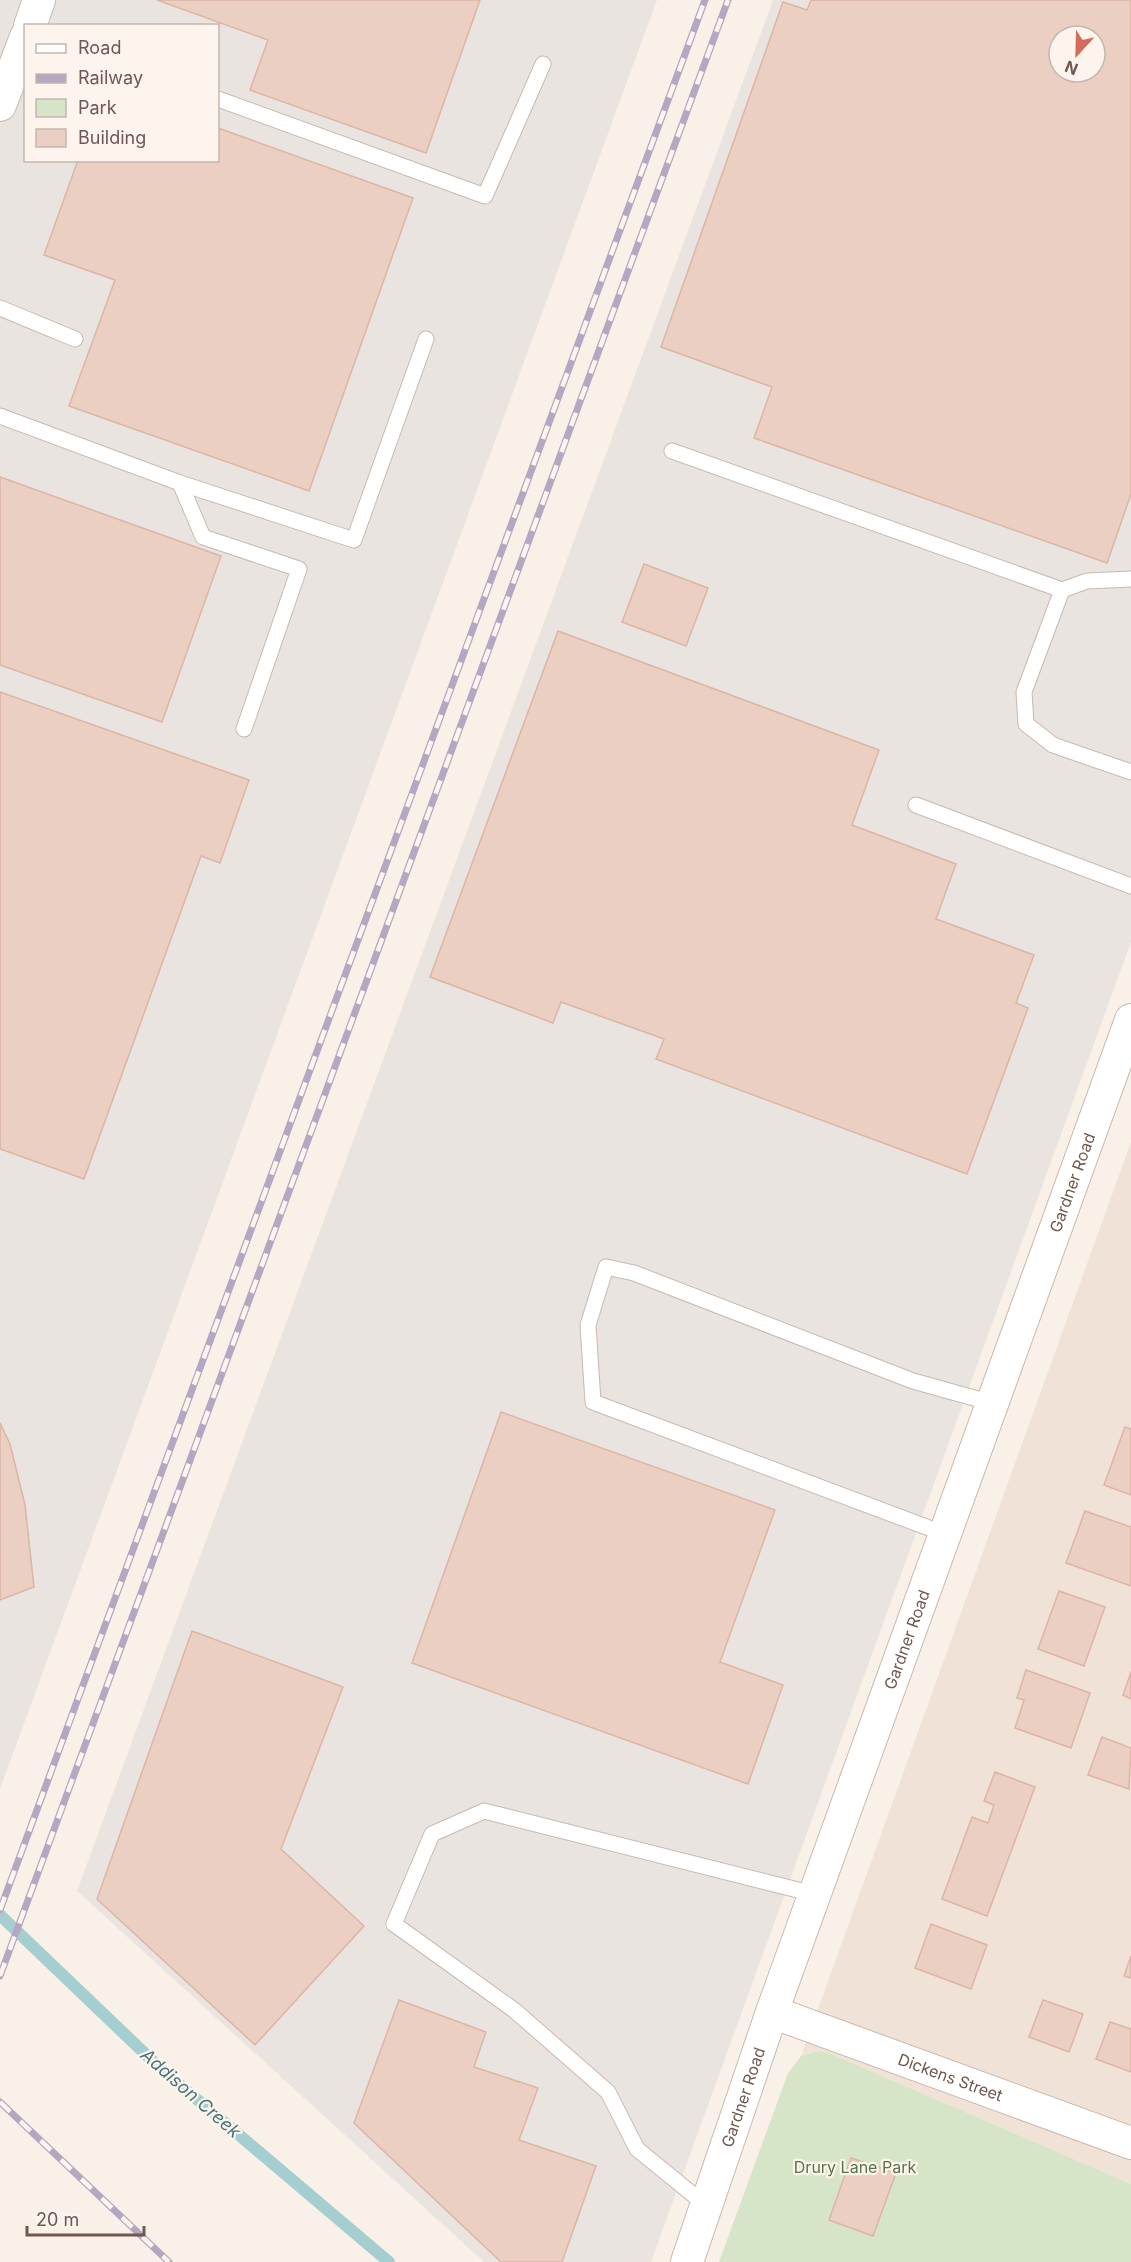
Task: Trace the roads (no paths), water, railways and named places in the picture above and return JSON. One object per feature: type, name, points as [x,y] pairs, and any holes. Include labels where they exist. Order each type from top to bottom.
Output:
[{"type":"street","points":[[31,24],[39,0]]},
{"type":"street","points":[[0,105],[24,42]]},
{"type":"street","name":"Gardner Road","points":[[687,2262],[814,1894],[1131,1020]]},
{"type":"street","name":"Dickens Street","points":[[772,2012],[1131,2143]]},
{"type":"lane","points":[[219,99],[485,196],[543,64]]},
{"type":"lane","points":[[0,308],[75,339]]},
{"type":"lane","points":[[0,416],[180,483],[354,540],[426,339]]},
{"type":"lane","points":[[672,451],[1062,590],[1088,581],[1131,579]]},
{"type":"lane","points":[[180,483],[203,537],[299,569],[244,729]]},
{"type":"lane","points":[[1062,590],[1024,692],[1026,724],[1053,745],[1131,772]]},
{"type":"lane","points":[[916,805],[1131,886]]},
{"type":"lane","points":[[945,1534],[593,1402],[588,1325],[606,1267],[634,1273],[913,1381],[992,1403]]},
{"type":"lane","points":[[707,2206],[637,2149],[608,2092],[514,2010],[394,1924],[432,1834],[484,1811],[814,1894]]},
{"type":"waterway","name":"Addison Creek","points":[[0,1915],[160,2068],[389,2262]]},
{"type":"railway","points":[[0,1910],[705,0]]},
{"type":"railway","points":[[0,1976],[728,0]]},
{"type":"railway","points":[[0,2102],[169,2262]]},
{"type":"park label","name":"Drury Lane Park","points":[[855,2167]]}]
